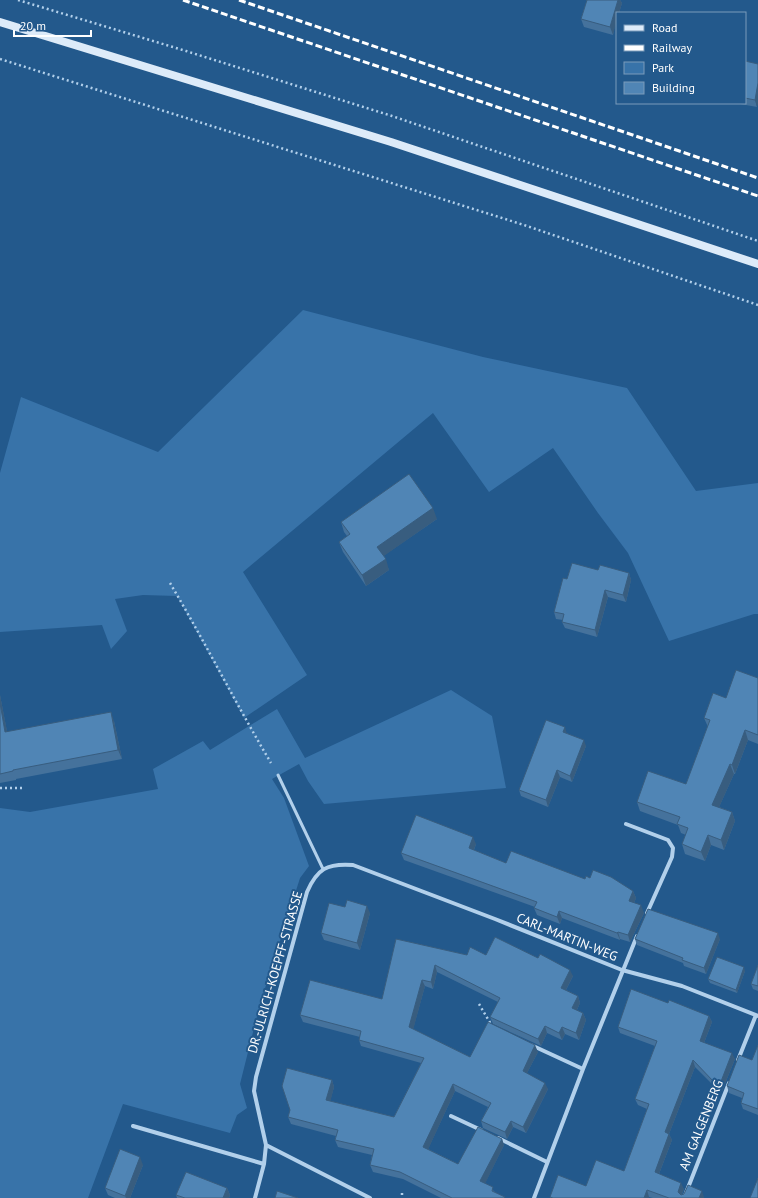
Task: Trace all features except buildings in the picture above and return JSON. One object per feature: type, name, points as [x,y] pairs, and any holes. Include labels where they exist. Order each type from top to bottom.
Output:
[{"type":"main road","points":[[0,22],[391,142],[758,264]]},
{"type":"street","points":[[626,824],[668,840],[673,848],[672,857],[644,921]]},
{"type":"street","name":"CARL-MARTIN-WEG","points":[[323,869],[338,864],[353,865],[495,919],[622,970],[582,1069],[534,1198]]},
{"type":"street","name":"DR.-ULRICH-KOEPFF-STRASSE","points":[[255,1198],[264,1164],[266,1145],[254,1090],[256,1076],[307,892],[313,879],[323,869]]},
{"type":"street","points":[[641,928],[622,970],[682,986],[757,1016],[737,1063]]},
{"type":"street","points":[[527,1044],[582,1069]]},
{"type":"street","name":"AM GALGENBERG","points":[[684,1198],[732,1076]]},
{"type":"street","points":[[451,1116],[485,1132]]},
{"type":"street","points":[[133,1126],[264,1164]]},
{"type":"street","points":[[492,1135],[547,1162]]},
{"type":"street","points":[[266,1145],[370,1198]]},
{"type":"lane","points":[[278,775],[323,869]]},
{"type":"path","points":[[18,0],[392,116],[758,241]]},
{"type":"path","points":[[0,59],[524,224],[758,304]]},
{"type":"path","points":[[170,583],[191,618],[244,718],[278,775]]},
{"type":"path","points":[[0,788],[25,788]]},
{"type":"path","points":[[479,1004],[493,1027]]},
{"type":"path","points":[[402,1193],[402,1198]]},
{"type":"green space","points":[[303,310],[483,357],[627,388],[696,491],[758,483],[758,614],[669,641],[628,553],[553,448],[489,492],[433,413],[243,572],[307,675],[244,718],[177,596],[143,595],[115,599],[127,631],[111,649],[102,625],[0,632],[0,473],[21,397],[158,452]]},
{"type":"green space","points":[[451,690],[492,716],[506,788],[324,804],[308,781],[299,764],[272,779],[284,798],[309,866],[300,878],[260,1004],[240,1084],[247,1108],[237,1115],[230,1133],[123,1104],[88,1198],[0,1198],[0,808],[30,812],[158,789],[153,769],[203,741],[210,750],[277,709],[305,758]]},
{"type":"railway","points":[[183,0],[758,196]]},
{"type":"railway","points":[[239,0],[758,178]]}]
